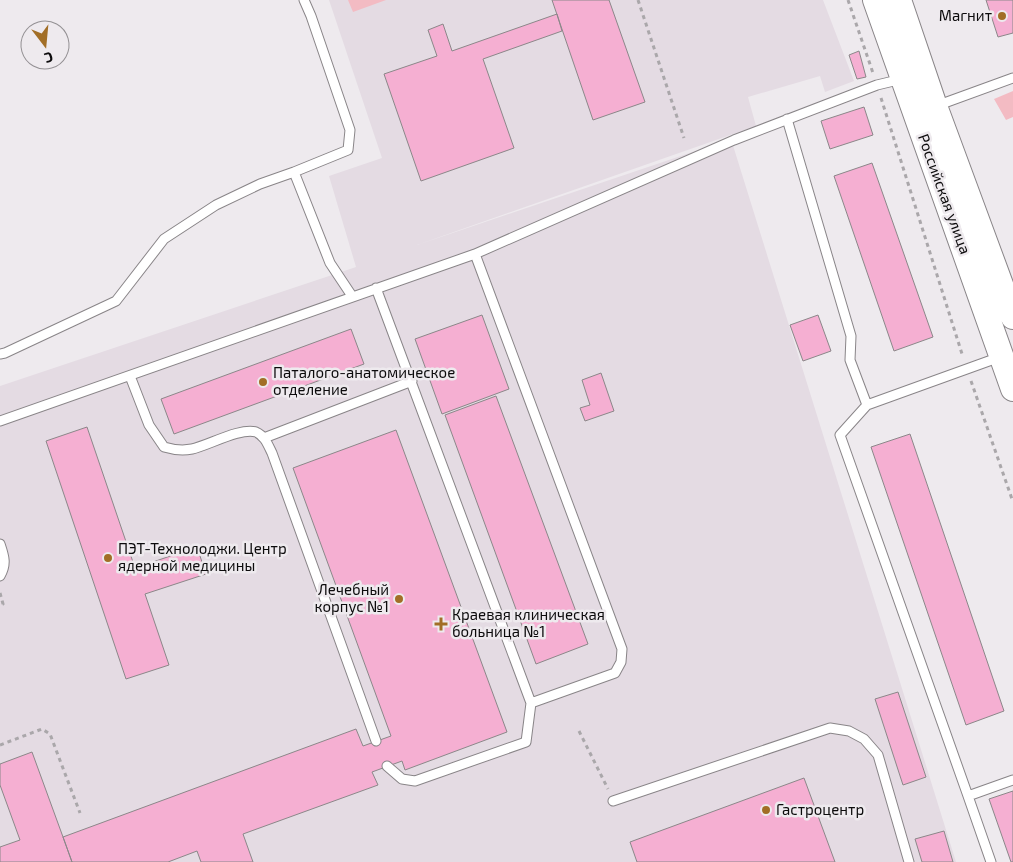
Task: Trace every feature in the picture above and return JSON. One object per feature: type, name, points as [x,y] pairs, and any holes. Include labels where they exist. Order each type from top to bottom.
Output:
[{"type":"main road","name":"Российская улица","points":[[875,0],[1013,389]]},
{"type":"main road","name":"Российская улица","points":[[899,0],[935,106],[1013,317]]},
{"type":"lane","points":[[0,354],[116,301],[164,239],[216,205],[260,184],[348,150],[350,130],[304,0]]},
{"type":"lane","points":[[935,106],[1013,78]]},
{"type":"lane","points":[[0,421],[474,254],[734,140],[877,85],[902,79]]},
{"type":"lane","points":[[787,119],[851,336],[850,360],[867,405]]},
{"type":"lane","points":[[294,172],[330,263],[352,296]]},
{"type":"lane","points":[[474,254],[622,649],[621,662],[615,673],[531,703]]},
{"type":"lane","points":[[376,288],[531,703],[526,742],[414,781],[402,779],[387,766]]},
{"type":"lane","points":[[991,862],[840,435],[867,405],[1001,356]]},
{"type":"lane","points":[[130,376],[149,425],[164,447],[179,451],[193,449],[237,434],[254,432],[264,438],[272,453],[376,741]]},
{"type":"lane","points":[[264,438],[412,381]]},
{"type":"lane","points":[[0,544],[5,559],[4,570],[0,576]]},
{"type":"lane","points":[[613,801],[830,728],[849,731],[864,739],[878,755],[909,862]]},
{"type":"lane","points":[[968,796],[1013,780]]},
{"type":"path","points":[[638,0],[684,138]]},
{"type":"path","points":[[848,0],[877,85],[966,369],[1013,502]]},
{"type":"path","points":[[0,593],[4,604],[0,605]]},
{"type":"path","points":[[0,745],[42,729],[50,734],[80,813]]},
{"type":"path","points":[[579,731],[613,801]]},
{"type":"shaded area","name":"Краевая клиническая больница №1","points":[[329,0],[823,0],[854,81],[825,92],[820,76],[748,97],[756,126],[417,245],[731,139],[956,862],[0,862],[0,386],[356,267],[329,176],[382,158]]},
{"type":"shaded area","points":[[348,0],[386,0],[353,12]]},
{"type":"shaded area","points":[[1013,91],[1013,117],[1006,120],[994,99]]},
{"type":"building","points":[[552,0],[609,0],[645,102],[593,120]]},
{"type":"building","name":"Магнит","points":[[986,0],[1013,0],[1013,33],[998,37]]},
{"type":"building","points":[[557,14],[562,31],[483,59],[514,148],[421,181],[384,74],[437,56],[428,30],[443,24],[452,51]]},
{"type":"building","points":[[859,51],[866,77],[857,79],[849,55]]},
{"type":"building","points":[[864,107],[873,135],[830,149],[821,121]]},
{"type":"building","points":[[872,163],[933,337],[894,351],[834,176]]},
{"type":"building","points":[[482,315],[509,389],[442,414],[415,339]]},
{"type":"building","points":[[818,315],[831,351],[803,361],[790,325]]},
{"type":"building","name":"Паталого-анатомическое отделение","points":[[351,329],[364,364],[174,434],[161,399]]},
{"type":"building","points":[[601,373],[614,411],[585,421],[580,408],[590,405],[582,380]]},
{"type":"building","points":[[496,396],[588,644],[536,664],[445,415]]},
{"type":"building","name":"ПЭТ-Технолоджи. Центр ядерной медицины","points":[[87,427],[135,568],[197,547],[206,574],[145,594],[169,665],[126,679],[46,441]]},
{"type":"building","name":"Лечебный корпус №1","points":[[396,430],[507,732],[405,770],[402,761],[372,772],[378,785],[243,834],[253,862],[201,862],[197,851],[168,862],[72,862],[63,837],[356,729],[363,746],[391,736],[293,468]]},
{"type":"building","points":[[910,434],[1004,711],[966,725],[871,447]]},
{"type":"building","points":[[898,692],[926,777],[903,785],[875,699]]},
{"type":"building","points":[[32,752],[72,862],[0,862],[0,847],[20,840],[0,785],[0,764]]},
{"type":"building","name":"Гастроцентр","points":[[804,778],[835,862],[637,862],[630,842]]},
{"type":"building","points":[[1013,791],[1013,862],[1011,862],[989,799]]},
{"type":"building","points":[[944,831],[953,862],[922,862],[915,839]]},
{"type":"place","name":"Магнит","points":[[1002,16]]},
{"type":"place","name":"Паталого-анатомическое отделение","points":[[263,382]]},
{"type":"place","name":"ПЭТ-Технолоджи. Центр ядерной медицины","points":[[108,558]]},
{"type":"place","name":"Лечебный корпус №1","points":[[399,599]]},
{"type":"place","name":"Краевая клиническая больница №1","points":[[441,624]]},
{"type":"place","name":"Гастроцентр","points":[[766,810]]}]
